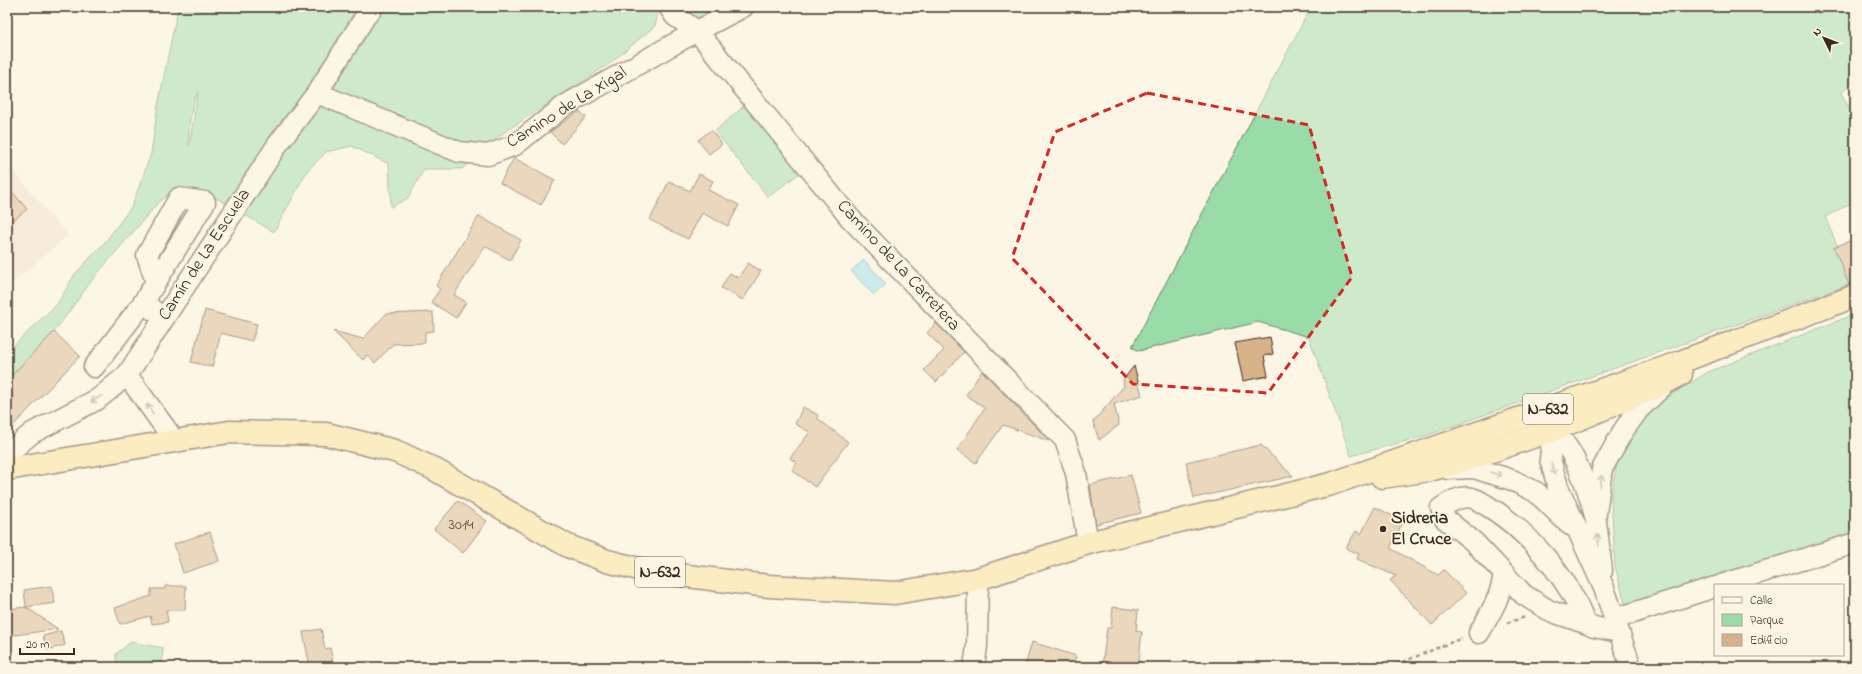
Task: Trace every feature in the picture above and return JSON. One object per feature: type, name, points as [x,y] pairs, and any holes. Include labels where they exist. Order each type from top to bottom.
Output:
[{"type":"highway","name":"N-632","points":[[8,469],[229,432],[326,434],[395,451],[432,468],[568,546],[607,561],[647,570],[769,586],[895,593],[978,579],[1088,543],[1429,460],[1666,375],[1734,343],[1855,296]]},
{"type":"highway","points":[[1429,460],[1552,430],[1666,375]]},
{"type":"street","name":"Camín de La Escuela","points":[[8,469],[13,449],[32,433],[98,399],[127,376],[278,144],[317,93],[364,17],[373,7]]},
{"type":"street","name":"Camino de La Carretera","points":[[669,7],[675,16],[697,31],[850,218],[1065,440],[1076,473],[1088,543]]},
{"type":"street","name":"Camino de La Xigal","points":[[317,93],[459,152],[488,155],[515,145],[564,106],[697,31],[743,7]]},
{"type":"street","points":[[94,367],[143,303],[156,282]]},
{"type":"street","points":[[143,303],[165,317]]},
{"type":"street","points":[[1595,520],[1602,469],[1623,431],[1666,375]]},
{"type":"street","points":[[127,376],[174,440]]},
{"type":"street","points":[[1552,430],[1563,441],[1579,467],[1595,520],[1604,588]]},
{"type":"street","points":[[1552,430],[1550,459],[1556,480],[1604,588],[1631,667]]},
{"type":"street","points":[[1429,460],[1474,468],[1512,480],[1536,492],[1580,535]]},
{"type":"street","points":[[1585,623],[1580,607],[1554,565],[1503,516],[1472,498],[1454,500],[1441,508],[1444,518],[1474,542],[1524,595],[1550,611],[1594,627],[1617,625],[1714,587]]},
{"type":"street","points":[[1724,584],[1855,542]]},
{"type":"street","points":[[1479,633],[1497,603],[1502,590],[1504,574]]},
{"type":"street","points":[[974,667],[977,646],[978,579]]},
{"type":"highlighted area","points":[[1147,93],[1309,125],[1352,277],[1268,393],[1133,384],[1012,258],[1055,132]]},
{"type":"shaded area","points":[[7,163],[68,236],[7,287]]},
{"type":"green space","points":[[178,7],[657,7],[659,10],[655,26],[609,64],[503,133],[462,169],[424,169],[408,198],[391,207],[389,164],[352,146],[326,152],[307,171],[274,232],[218,199],[175,189],[158,203],[96,275],[54,332],[7,380],[7,352],[58,303],[75,274],[106,241],[132,206],[151,154],[157,111]],"holes":[[[198,92],[189,146],[190,118]]]},
{"type":"green space","points":[[675,7],[725,7],[701,19],[678,10]]},
{"type":"green space","points":[[1311,7],[1855,7],[1855,80],[1841,93],[1855,118],[1855,201],[1825,217],[1853,283],[1425,436],[1351,456],[1309,337],[1258,322],[1139,351],[1132,347]]},
{"type":"green space","points":[[744,106],[801,172],[768,197],[715,131]]},
{"type":"green space","points":[[1855,314],[1855,532],[1626,607],[1615,566],[1611,498],[1616,467],[1632,433],[1663,400],[1708,372]]},
{"type":"green space","points":[[131,642],[163,648],[162,667],[116,667],[116,654]]},
{"type":"water","points":[[864,260],[886,284],[874,295],[851,271]]},
{"type":"building","points":[[579,111],[586,117],[562,144],[550,132]]},
{"type":"building","points":[[711,130],[722,144],[709,154],[698,140]]},
{"type":"building","points":[[514,158],[555,180],[541,205],[500,183]]},
{"type":"building","points":[[699,174],[713,181],[708,190],[739,205],[728,226],[702,213],[688,239],[650,220],[669,181],[690,191]]},
{"type":"building","points":[[7,186],[27,209],[7,226]]},
{"type":"building","points":[[479,216],[521,240],[510,260],[485,246],[454,295],[466,302],[456,318],[431,302],[440,289],[436,286]]},
{"type":"building","points":[[1855,239],[1855,284],[1849,285],[1834,247]]},
{"type":"building","points":[[748,263],[761,271],[743,300],[721,288],[730,273],[738,278]]},
{"type":"building","points":[[205,310],[257,324],[252,341],[221,333],[212,367],[191,362]]},
{"type":"building","points":[[433,312],[434,331],[425,332],[425,343],[393,344],[375,363],[367,355],[363,360],[333,331],[363,339],[386,314]]},
{"type":"building","points":[[936,323],[964,352],[936,382],[924,370],[944,350],[927,333]]},
{"type":"building","points":[[54,332],[80,356],[7,432],[7,380]]},
{"type":"building","points":[[1270,337],[1273,354],[1264,356],[1268,376],[1243,381],[1235,343]]},
{"type":"building","points":[[1134,366],[1142,395],[1114,404],[1119,425],[1099,440],[1093,422],[1124,386],[1123,380]]},
{"type":"building","points":[[982,371],[1049,441],[1003,425],[976,463],[957,450],[985,408],[966,395]]},
{"type":"building","points":[[803,407],[818,415],[817,418],[848,442],[815,487],[792,470],[797,463],[790,458],[810,432],[795,424]]},
{"type":"building","points":[[1261,445],[1293,476],[1194,498],[1186,462]]},
{"type":"building","points":[[1131,475],[1141,513],[1096,524],[1090,485]]},
{"type":"building","points":[[458,501],[487,521],[463,553],[434,529]]},
{"type":"building","points":[[1375,507],[1403,521],[1390,548],[1438,575],[1444,570],[1466,593],[1432,625],[1390,580],[1396,576],[1357,559],[1359,554],[1346,548],[1356,531],[1361,534]]},
{"type":"building","points":[[210,532],[219,561],[183,573],[174,544]]},
{"type":"building","points":[[51,586],[55,603],[26,607],[24,590]]},
{"type":"building","points":[[165,586],[186,586],[185,610],[166,610],[168,622],[152,624],[150,616],[120,624],[115,608],[151,596],[151,589],[165,589]]},
{"type":"building","points":[[26,607],[58,629],[7,636],[7,609]]},
{"type":"building","points":[[1113,607],[1138,610],[1136,631],[1142,632],[1138,667],[1102,667],[1107,628],[1111,628]]},
{"type":"building","points":[[321,629],[325,649],[330,648],[333,663],[326,664],[326,667],[310,667],[303,632]]},
{"type":"building","points":[[61,631],[65,645],[47,650],[43,636]]},
{"type":"building","points":[[1032,642],[1076,656],[1073,667],[1025,667]]},
{"type":"place","name":"Sidreria El Cruce","points":[[1383,529]]}]
